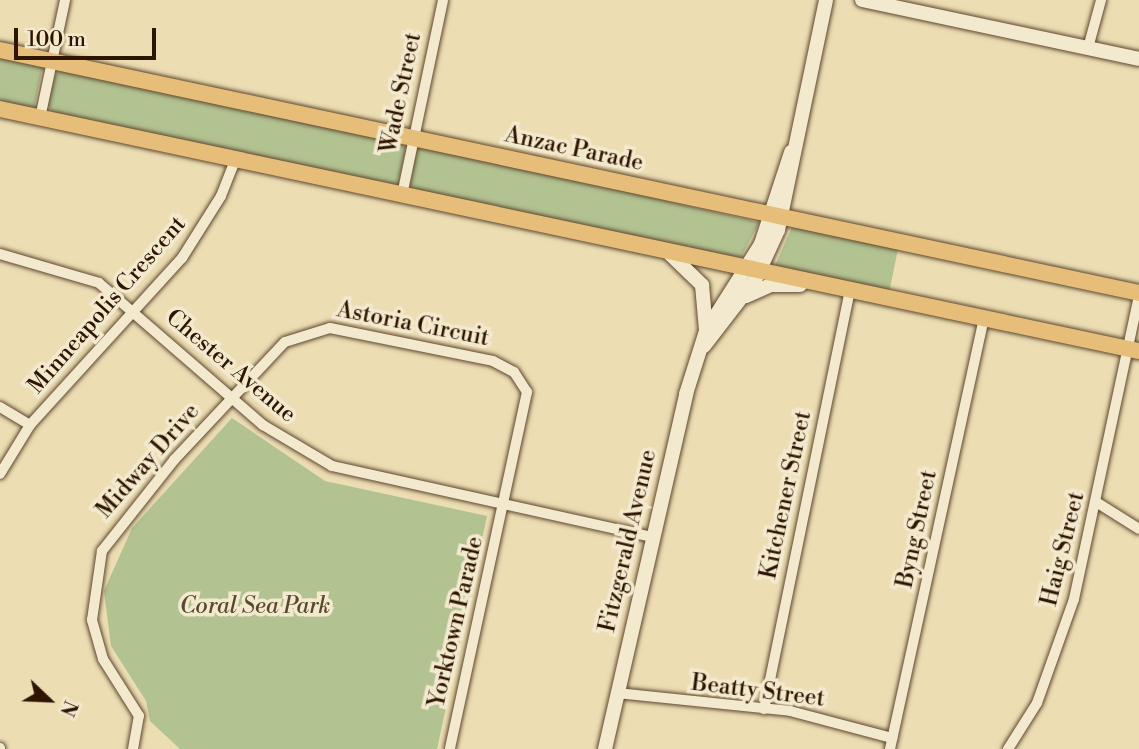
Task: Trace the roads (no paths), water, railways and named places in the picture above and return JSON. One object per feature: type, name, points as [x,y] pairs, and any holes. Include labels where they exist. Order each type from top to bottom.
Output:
[{"type":"main road","name":"Anzac Parade","points":[[0,50],[1139,294]]},
{"type":"main road","points":[[0,109],[1134,350]]},
{"type":"street","points":[[40,118],[65,0]]},
{"type":"street","name":"Wade Street","points":[[402,195],[443,0]]},
{"type":"street","name":"Fitzgerald Avenue","points":[[705,339],[741,299],[776,216],[826,0]]},
{"type":"street","points":[[862,0],[1139,59]]},
{"type":"street","points":[[1088,48],[1101,0]]},
{"type":"street","name":"Minneapolis Crescent","points":[[0,474],[30,425],[205,225],[236,158]]},
{"type":"street","points":[[664,250],[702,285],[705,339]]},
{"type":"street","name":"Chester Avenue","points":[[0,254],[88,277],[133,310],[263,425],[332,466],[651,537]]},
{"type":"street","name":"Fitzgerald Avenue","points":[[605,749],[685,394],[705,339],[754,270]]},
{"type":"street","points":[[741,299],[776,284],[843,289]]},
{"type":"street","name":"Kitchener Street","points":[[764,709],[843,289]]},
{"type":"street","name":"Haig Street","points":[[1008,749],[1048,675],[1096,502],[1134,350],[1139,294]]},
{"type":"street","name":"Byng Street","points":[[891,744],[984,318]]},
{"type":"street","name":"Astoria Circuit","points":[[231,398],[285,342],[317,328],[492,361],[514,372],[527,392],[504,505]]},
{"type":"street","name":"Midway Drive","points":[[133,749],[139,716],[103,659],[92,620],[97,566],[114,528],[231,398]]},
{"type":"street","points":[[0,407],[30,425]]},
{"type":"street","points":[[1096,502],[1139,529]]},
{"type":"street","name":"Yorktown Parade","points":[[450,749],[504,505]]},
{"type":"street","name":"Beatty Street","points":[[617,693],[764,709],[891,744]]},
{"type":"park label","name":"Coral Sea Park","points":[[255,606]]}]
